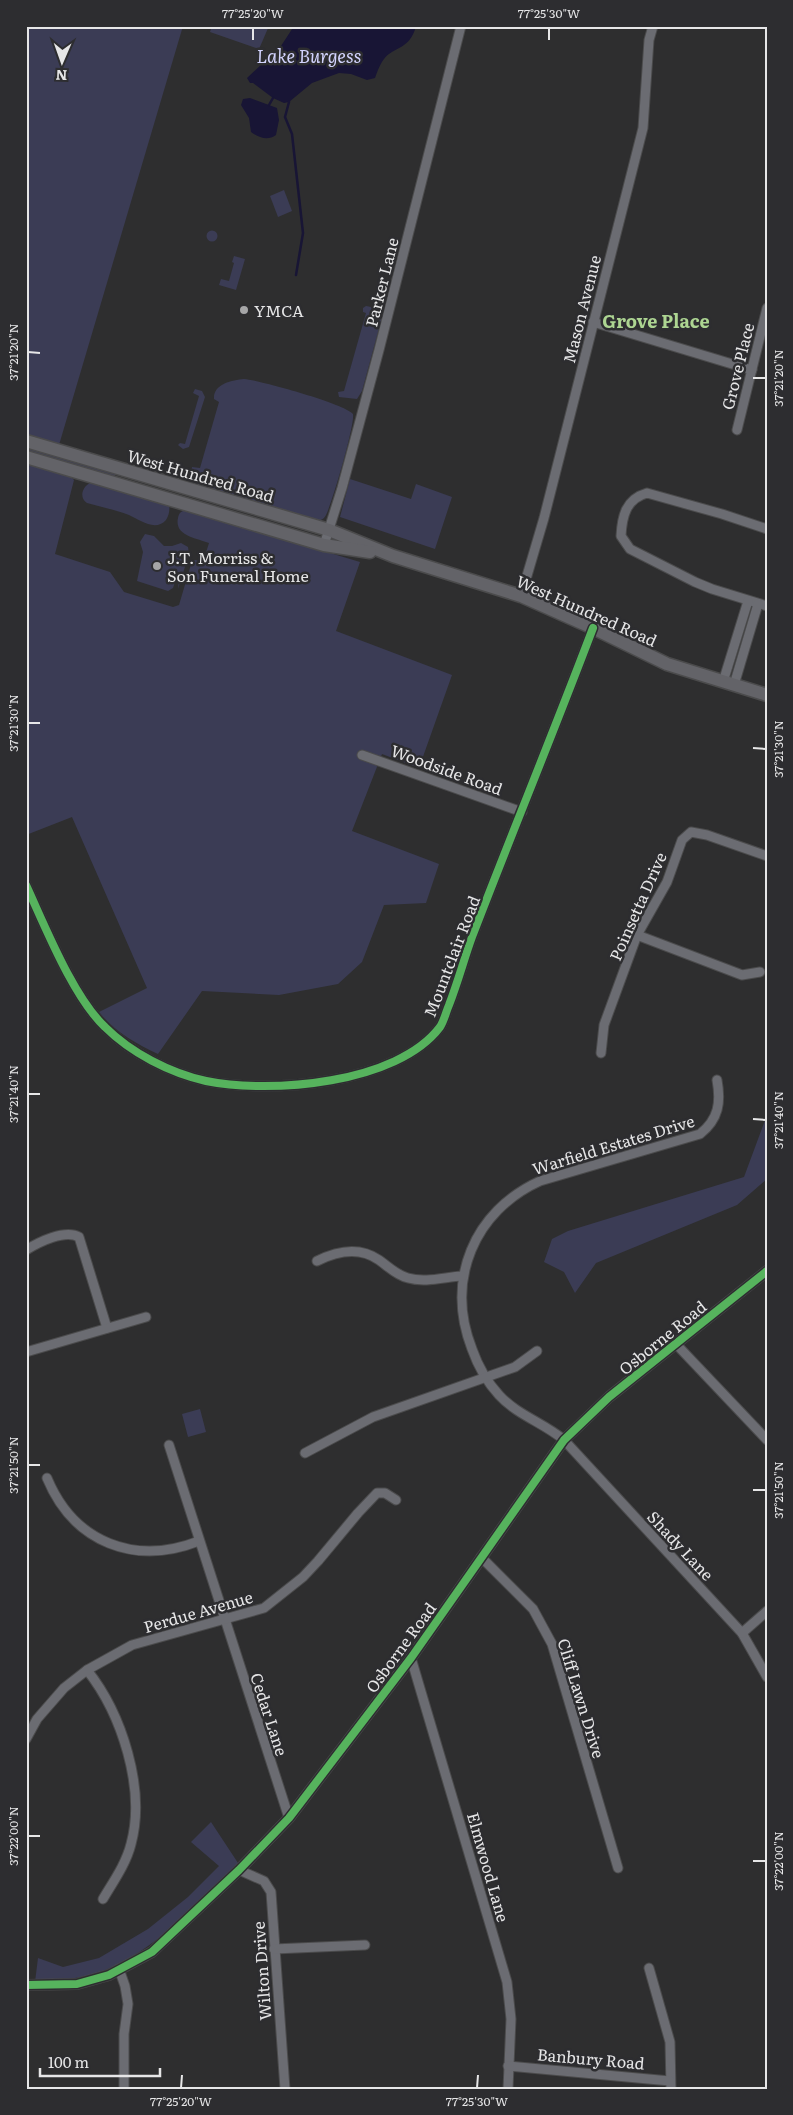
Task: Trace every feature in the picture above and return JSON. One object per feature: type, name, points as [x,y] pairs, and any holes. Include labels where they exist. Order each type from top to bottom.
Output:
[{"type":"main road","name":"West Hundred Road","points":[[26,441],[329,530],[393,556],[521,596],[667,664],[767,695]]},
{"type":"main road","name":"West Hundred Road","points":[[26,457],[324,545],[393,556]]},
{"type":"street","name":"Parker Lane","points":[[324,545],[342,488],[380,346],[461,26]]},
{"type":"street","name":"Mason Avenue","points":[[521,596],[544,518],[643,128],[649,40],[653,26]]},
{"type":"street","name":"Grove Place","points":[[737,430],[767,308]]},
{"type":"street","points":[[593,322],[752,370]]},
{"type":"street","points":[[729,683],[762,605],[712,589],[630,549],[621,536],[625,514],[629,503],[633,499],[639,495],[651,493],[767,529]]},
{"type":"street","points":[[729,683],[748,601]]},
{"type":"street","name":"Mountclair Road","points":[[26,885],[68,972],[89,1008],[104,1027],[128,1046],[156,1063],[206,1081],[257,1085],[327,1082],[352,1077],[396,1061],[423,1045],[441,1025],[472,938],[593,628]]},
{"type":"street","name":"Woodside Road","points":[[362,755],[522,812]]},
{"type":"street","name":"Poinsetta Drive","points":[[601,1053],[604,1025],[637,935],[667,882],[682,840],[691,832],[707,835],[767,856]]},
{"type":"street","points":[[637,935],[742,975],[760,972]]},
{"type":"street","name":"Warfield Estates Drive","points":[[564,1440],[549,1428],[514,1409],[485,1379],[468,1339],[462,1317],[462,1276],[474,1243],[484,1227],[510,1198],[521,1189],[540,1180],[700,1134],[714,1119],[720,1104],[717,1080]]},
{"type":"street","points":[[26,1250],[34,1245],[68,1234],[79,1237],[107,1328]]},
{"type":"street","points":[[317,1261],[331,1254],[354,1251],[371,1255],[394,1273],[410,1279],[420,1280],[462,1276]]},
{"type":"street","name":"Osborne Road","points":[[26,1986],[77,1984],[109,1975],[119,1970],[152,1952],[239,1870],[289,1818],[411,1658],[564,1440],[608,1397],[767,1271]]},
{"type":"street","points":[[26,1352],[146,1317]]},
{"type":"street","points":[[676,1344],[767,1440]]},
{"type":"street","points":[[305,1453],[373,1417],[515,1367],[537,1351]]},
{"type":"street","name":"Shady Lane","points":[[564,1440],[742,1633],[767,1677]]},
{"type":"street","name":"Cedar Lane","points":[[169,1445],[223,1618],[289,1818]]},
{"type":"street","points":[[47,1478],[58,1501],[79,1525],[113,1545],[127,1549],[156,1552],[171,1550],[199,1541]]},
{"type":"street","name":"Perdue Avenue","points":[[26,1739],[38,1719],[64,1688],[87,1670],[132,1645],[264,1608],[303,1577],[318,1562],[358,1513],[378,1493],[385,1493],[396,1500]]},
{"type":"street","name":"Cliff Lawn Drive","points":[[481,1557],[533,1609],[552,1644],[618,1868]]},
{"type":"street","points":[[742,1633],[767,1611]]},
{"type":"street","name":"Elmwood Lane","points":[[411,1658],[507,1982],[511,2019],[508,2089]]},
{"type":"street","points":[[87,1670],[106,1697],[122,1734],[129,1760],[135,1802],[135,1820],[131,1846],[103,1898]]},
{"type":"street","name":"Wilton Drive","points":[[239,1870],[264,1882],[271,1892],[285,2089]]},
{"type":"street","points":[[274,1949],[365,1945]]},
{"type":"street","points":[[648,1968],[670,2042],[672,2053],[670,2085]]},
{"type":"street","points":[[119,1970],[125,1986],[128,2004],[124,2034],[124,2089]]},
{"type":"street","name":"Banbury Road","points":[[508,2066],[670,2085]]},
{"type":"shaded area","points":[[26,26],[183,26],[59,445],[26,436]]},
{"type":"shaded area","points":[[212,26],[269,26],[259,49],[210,32]]},
{"type":"shaded area","points":[[284,190],[292,211],[278,217],[270,196]]},
{"type":"shaded area","points":[[212,230],[218,236],[212,242],[206,236]]},
{"type":"shaded area","points":[[234,256],[245,259],[236,290],[219,285],[221,279],[229,281]]},
{"type":"shaded area","points":[[366,306],[376,310],[381,321],[362,391],[357,399],[339,397],[338,392],[344,391],[366,313],[363,312],[363,308]]},
{"type":"shaded area","points":[[244,379],[283,388],[335,404],[353,414],[347,448],[338,481],[329,508],[322,519],[317,521],[189,483],[192,467],[200,468],[219,402],[214,399],[217,390],[224,384]]},
{"type":"shaded area","points":[[195,389],[202,391],[205,397],[189,447],[183,449],[178,445],[180,443],[185,444],[199,396],[193,393]]},
{"type":"shaded area","points":[[26,447],[115,473],[115,476],[102,475],[26,454]]},
{"type":"shaded area","points":[[26,463],[70,476],[74,480],[55,554],[110,572],[124,592],[173,607],[179,605],[192,561],[203,562],[209,543],[183,533],[179,529],[178,516],[180,512],[186,510],[360,562],[336,631],[452,675],[419,768],[382,754],[352,831],[439,864],[426,903],[384,905],[362,962],[338,984],[279,995],[202,991],[158,1054],[126,1036],[99,1012],[147,988],[72,817],[26,835]]},
{"type":"shaded area","points":[[350,479],[411,499],[416,484],[452,497],[435,549],[340,517]]},
{"type":"shaded area","points":[[90,483],[169,505],[168,516],[162,523],[152,525],[124,513],[87,503],[82,493]]},
{"type":"shaded area","name":"J.T. Morriss & Son Funeral Home","points":[[145,534],[154,536],[164,546],[181,543],[188,547],[189,554],[178,589],[179,580],[176,579],[173,588],[168,591],[137,581],[143,552],[140,542]]},
{"type":"shaded area","points":[[767,1115],[767,1179],[737,1205],[596,1263],[575,1293],[564,1272],[544,1262],[552,1239],[568,1231],[744,1177]]},
{"type":"shaded area","points":[[200,1409],[206,1432],[188,1437],[182,1414]]},
{"type":"shaded area","points":[[211,1822],[238,1863],[176,1924],[141,1951],[103,1971],[61,1980],[35,1982],[38,1958],[63,1967],[99,1958],[148,1929],[188,1897],[219,1866],[191,1842]]},
{"type":"water","name":"Lake Burgess","points":[[294,26],[416,26],[406,44],[384,59],[375,78],[367,80],[351,74],[339,73],[312,83],[289,102],[284,103],[273,98],[253,83],[250,83],[247,78],[281,46]]},
{"type":"water","points":[[250,98],[277,108],[279,120],[276,135],[264,138],[251,132],[249,118],[241,105],[243,99]]},
{"type":"waterway","points":[[269,105],[273,98]]},
{"type":"waterway","points":[[289,102],[285,117],[292,134],[303,233],[296,275]]},
{"type":"cycle path","points":[[26,885],[71,980],[93,1014],[115,1036],[152,1061],[179,1073],[206,1081],[233,1085],[264,1086],[297,1085],[331,1080],[364,1073],[394,1061],[420,1046],[443,1022],[472,937],[593,628]]},
{"type":"cycle path","points":[[26,1985],[77,1984],[109,1975],[152,1952],[239,1870],[289,1818],[411,1658],[564,1440],[609,1397],[767,1271]]},
{"type":"place","name":"YMCA","points":[[244,310]]},
{"type":"place","name":"J.T. Morriss & Son Funeral Home","points":[[157,566]]},
{"type":"district","name":"Grove Place","points":[[656,320]]}]
